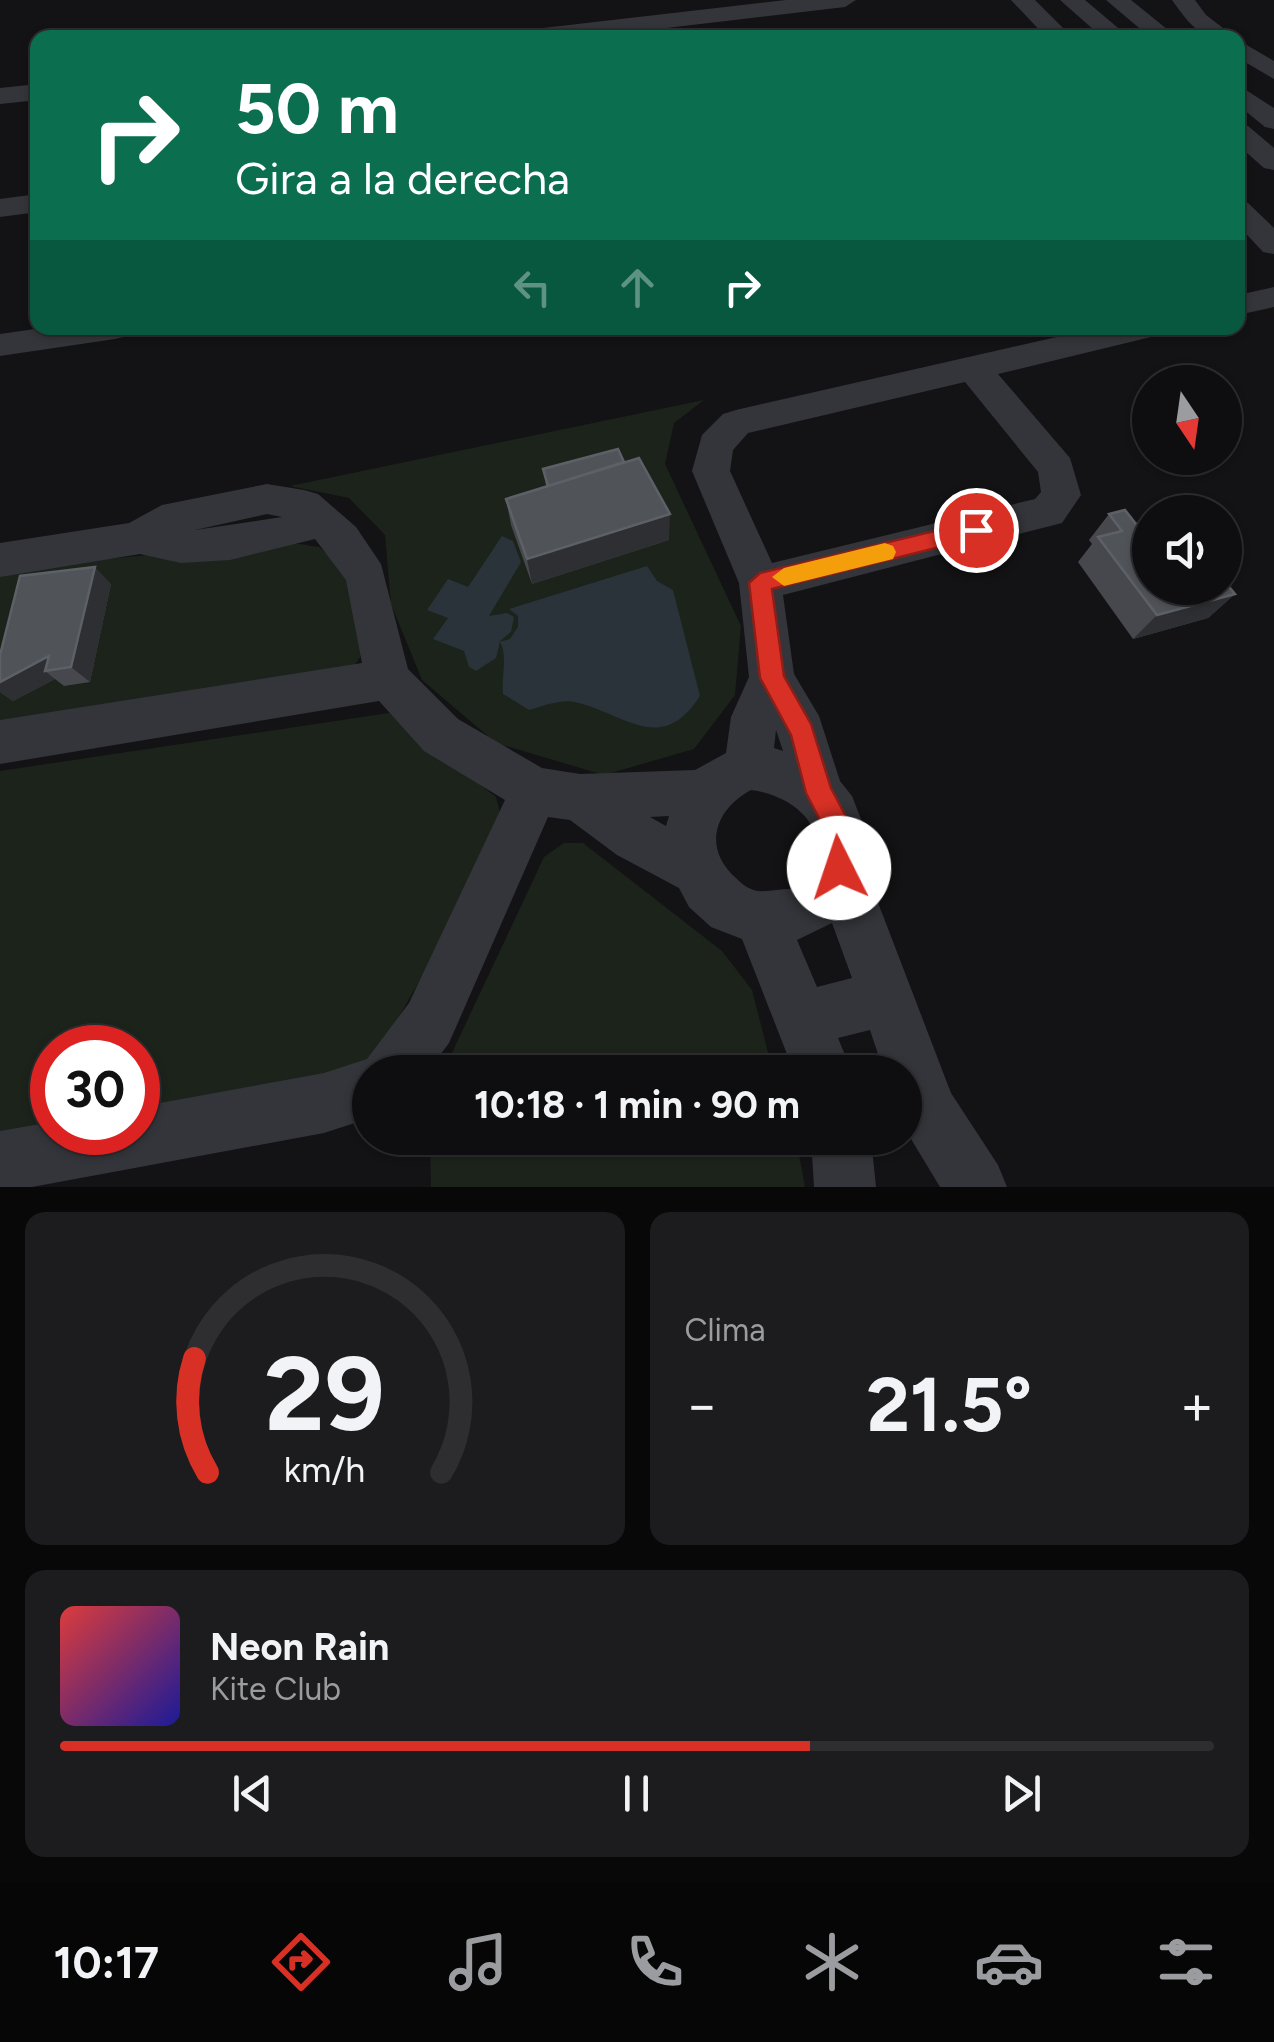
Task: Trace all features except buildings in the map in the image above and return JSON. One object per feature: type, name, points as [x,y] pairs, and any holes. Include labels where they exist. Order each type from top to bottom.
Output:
[{"type":"street","points":[[585,30],[844,0]]},
{"type":"street","points":[[1022,0],[1053,30]]},
{"type":"street","points":[[1072,0],[1108,30]]},
{"type":"street","points":[[1117,0],[1156,30]]},
{"type":"street","points":[[1183,0],[1198,20],[1212,30]]},
{"type":"street","points":[[1245,51],[1273,69]]},
{"type":"street","points":[[0,96],[30,93]]},
{"type":"street","points":[[1245,98],[1274,121]]},
{"type":"street","points":[[1245,138],[1274,162]]},
{"type":"street","points":[[0,208],[30,204]]},
{"type":"street","points":[[1245,216],[1274,244]]},
{"type":"street","points":[[1245,304],[1274,297]]},
{"type":"street","points":[[0,345],[68,335]]},
{"type":"street","points":[[900,1055],[886,998],[839,868],[839,828],[819,793],[802,732],[772,678],[760,583],[711,471],[715,445],[736,423],[1112,335]]},
{"type":"street","points":[[760,583],[1048,512],[1061,495],[1056,468],[973,367]]},
{"type":"street","points":[[0,560],[139,538],[161,547],[223,542],[320,522],[342,539],[366,576],[388,679],[441,735],[695,870],[721,902],[761,918],[802,912],[831,886],[839,868]]},
{"type":"street","points":[[748,766],[754,716],[772,678]]},
{"type":"street","points":[[0,742],[388,679]]},
{"type":"street","points":[[695,870],[688,843],[690,817],[701,794],[714,781],[748,766],[774,768],[798,776],[819,793]]},
{"type":"street","points":[[558,794],[701,794]]},
{"type":"street","points":[[404,1055],[429,1023],[558,794]]},
{"type":"street","points":[[761,918],[816,1055]]},
{"type":"street","points":[[802,1019],[886,998]]},
{"type":"street","points":[[0,1162],[324,1103],[352,1094]]},
{"type":"street","points":[[922,1123],[976,1187]]},
{"type":"shaded area","points":[[704,400],[674,423],[665,464],[741,626],[735,695],[694,749],[604,775],[496,743],[422,680],[391,604],[385,535],[349,498],[290,486]]},
{"type":"shaded area","points":[[502,536],[513,541],[521,562],[489,616],[507,613],[514,617],[511,632],[499,642],[510,639],[518,627],[518,616],[509,609],[647,566],[657,581],[673,590],[700,696],[686,714],[657,727],[642,726],[575,702],[529,710],[503,694],[504,653],[500,642],[496,658],[476,671],[469,667],[464,651],[433,639],[448,618],[427,610],[448,579],[468,587]]},
{"type":"shaded area","points":[[287,542],[319,547],[340,565],[360,603],[364,651],[350,672],[0,723],[0,569]]},
{"type":"shaded area","points":[[389,713],[496,797],[505,833],[377,1055],[352,1055],[352,1071],[318,1089],[160,1116],[160,1025],[30,1025],[30,1137],[0,1143],[0,771]]},
{"type":"shaded area","points":[[564,843],[583,843],[722,951],[752,990],[769,1055],[451,1055],[544,857]]},
{"type":"shaded area","points":[[430,1155],[799,1155],[805,1187],[431,1187]]},
{"type":"slow traffic","points":[[784,577],[885,552]]},
{"type":"route","points":[[839,868],[839,828],[819,793],[802,732],[772,678],[760,583],[976,530]]}]
